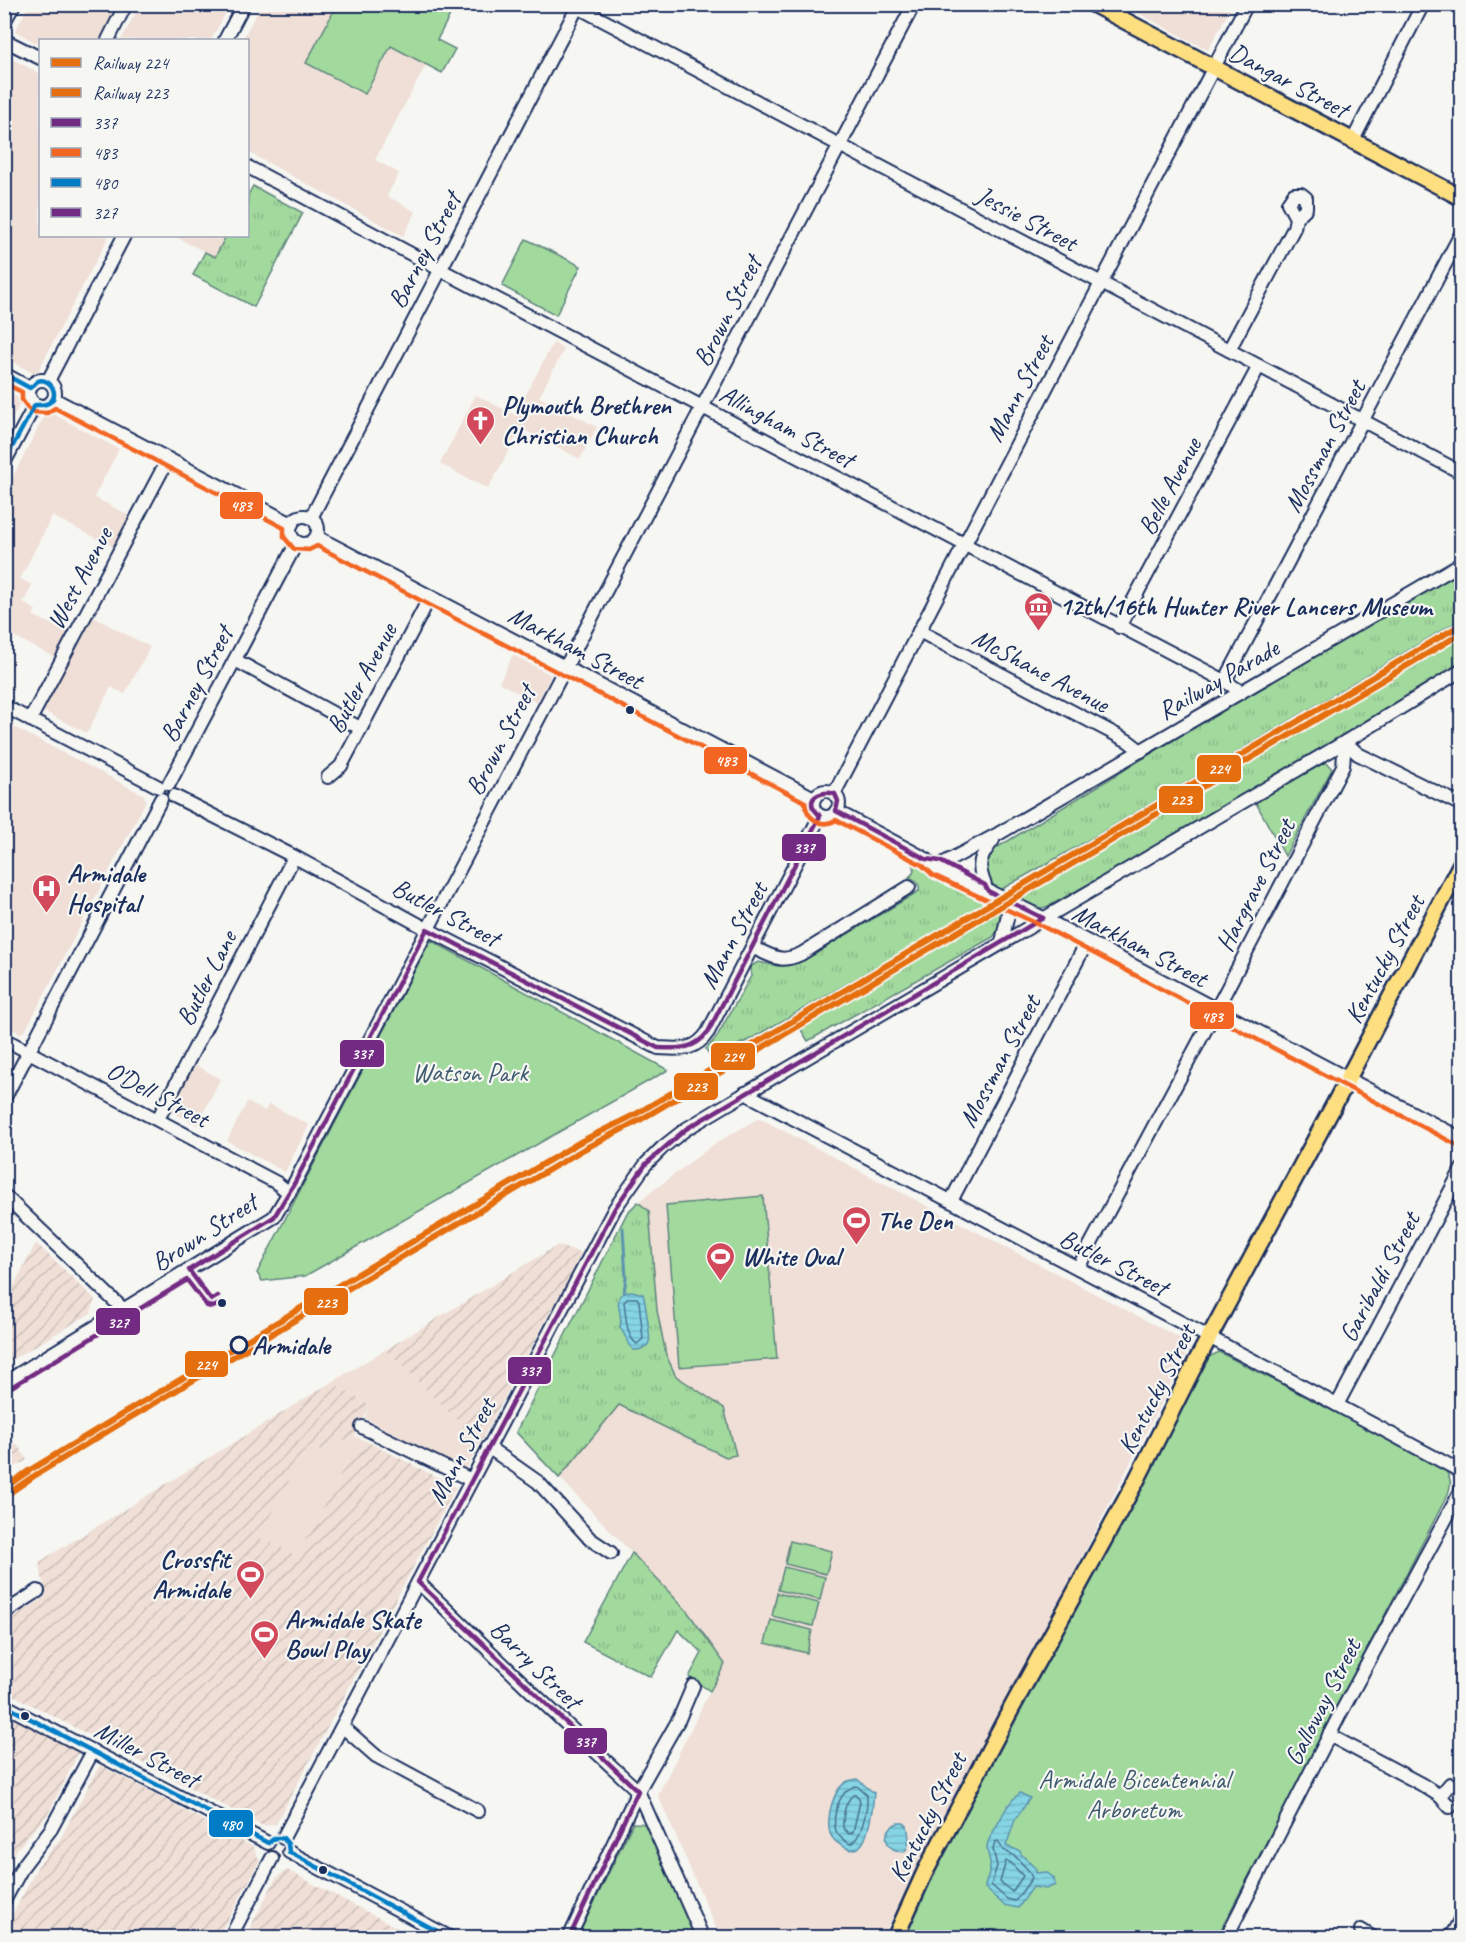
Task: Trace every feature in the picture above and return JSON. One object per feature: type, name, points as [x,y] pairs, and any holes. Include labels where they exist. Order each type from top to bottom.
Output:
[{"type":"main road","name":"Dangar Street","points":[[1093,4],[1461,198]]},
{"type":"main road","name":"Kentucky Street","points":[[895,1938],[925,1872],[1136,1481],[1209,1337],[1461,862]]},
{"type":"street","points":[[4,22],[14,4]]},
{"type":"street","points":[[108,39],[126,4]]},
{"type":"street","points":[[226,39],[244,4]]},
{"type":"street","name":"Brown Street","points":[[8,1377],[124,1310],[274,1217],[289,1193],[914,4]]},
{"type":"street","name":"Mann Street","points":[[834,794],[1247,4]]},
{"type":"street","points":[[1353,140],[1423,4]]},
{"type":"street","name":"Jessie Street","points":[[576,6],[1461,473]]},
{"type":"street","name":"Barney Street","points":[[311,518],[576,6]]},
{"type":"street","points":[[4,39],[39,57]]},
{"type":"street","name":"Allingham Street","points":[[249,168],[1225,681],[1241,692]]},
{"type":"street","points":[[1229,350],[1294,228],[1296,218]]},
{"type":"street","name":"Mossman Street","points":[[1225,681],[1461,232]]},
{"type":"street","points":[[48,381],[122,237]]},
{"type":"street","name":"Belle Avenue","points":[[1119,627],[1260,366]]},
{"type":"street","points":[[4,374],[30,387]]},
{"type":"street","points":[[40,380],[48,381],[54,388],[54,399],[46,406],[35,405],[29,396],[30,387],[40,380]]},
{"type":"street","points":[[54,399],[292,524]]},
{"type":"street","points":[[4,463],[35,405]]},
{"type":"street","name":"West Avenue","points":[[30,720],[168,459]]},
{"type":"street","points":[[300,517],[311,518],[318,526],[316,537],[308,543],[297,542],[291,534],[292,524],[300,517]]},
{"type":"street","name":"Markham Street","points":[[316,537],[814,798]]},
{"type":"street","name":"Barney Street","points":[[4,1099],[297,542]]},
{"type":"street","name":"Railway Parade","points":[[944,863],[998,834],[1461,563]]},
{"type":"street","name":"Butler Avenue","points":[[328,777],[341,766],[430,597]]},
{"type":"street","name":"McShane Avenue","points":[[919,631],[1128,741],[1141,751]]},
{"type":"street","points":[[235,660],[360,728]]},
{"type":"street","name":"Mann Street","points":[[283,1838],[609,1219],[630,1184],[646,1164],[686,1129],[745,1093],[1345,742],[1461,670]]},
{"type":"street","name":"Butler Street","points":[[4,706],[658,1048],[682,1049],[701,1043]]},
{"type":"street","points":[[1345,742],[1358,754],[1461,805]]},
{"type":"street","name":"Hargrave Street","points":[[1078,1268],[1343,766],[1345,742]]},
{"type":"street","points":[[825,791],[834,794],[838,802],[836,811],[828,816],[820,816],[814,810],[814,798],[825,791]]},
{"type":"street","name":"Markham Street","points":[[836,811],[926,859],[936,868],[980,890],[987,888]]},
{"type":"street","name":"Mann Street","points":[[701,1043],[753,948],[820,816]]},
{"type":"street","name":"Railway Parade","points":[[987,888],[980,873],[981,860],[983,853],[998,834]]},
{"type":"street","name":"Butler Lane","points":[[158,1119],[294,857]]},
{"type":"street","name":"Markham Street","points":[[926,859],[944,863],[1006,901],[1043,918],[1461,1139]]},
{"type":"street","points":[[753,948],[788,960],[909,888]]},
{"type":"street","points":[[1002,942],[1008,914],[1006,901]]},
{"type":"street","name":"Mossman Street","points":[[951,1201],[1087,942]]},
{"type":"street","name":"O'Dell Street","points":[[4,1039],[277,1183],[289,1193]]},
{"type":"street","name":"Butler Street","points":[[745,1093],[1461,1472]]},
{"type":"street","name":"Garibaldi Street","points":[[1337,1405],[1461,1169]]},
{"type":"street","points":[[4,1195],[124,1310]]},
{"type":"street","points":[[362,1427],[471,1480]]},
{"type":"street","points":[[488,1447],[538,1482],[590,1539],[611,1552]]},
{"type":"street","name":"Galloway Street","points":[[1226,1938],[1329,1735],[1461,1489]]},
{"type":"street","name":"Barry Street","points":[[418,1582],[638,1791],[703,1938]]},
{"type":"street","points":[[4,1613],[38,1591]]},
{"type":"street","points":[[569,1938],[638,1791],[679,1719],[693,1686]]},
{"type":"street","name":"Miller Street","points":[[4,1705],[268,1843]]},
{"type":"street","points":[[343,1727],[376,1756],[478,1811]]},
{"type":"street","points":[[1329,1735],[1421,1784],[1440,1796],[1450,1807]]},
{"type":"street","points":[[4,1900],[23,1866],[51,1829],[93,1751]]},
{"type":"street","points":[[1440,1796],[1450,1784]]},
{"type":"street","points":[[275,1838],[283,1838],[288,1844],[289,1852],[282,1859],[272,1858],[267,1851],[268,1843],[275,1838]]},
{"type":"street","points":[[289,1852],[451,1938]]},
{"type":"street","points":[[230,1938],[272,1858]]},
{"type":"street","points":[[1450,1938],[1461,1917]]},
{"type":"street","points":[[1360,1930],[1374,1938]]},
{"type":"shaded area","points":[[140,4],[230,5],[212,39],[122,39]]},
{"type":"shaded area","points":[[1232,4],[1208,50],[1123,5]]},
{"type":"shaded area","points":[[29,5],[122,5],[105,39],[39,39],[39,44],[15,31]]},
{"type":"shaded area","points":[[261,5],[337,5],[307,63],[391,46],[426,65],[375,160],[399,173],[387,196],[416,212],[403,236],[249,153],[249,39],[243,39]]},
{"type":"shaded area","points":[[5,55],[39,73],[39,237],[108,237],[38,371],[33,373],[5,358]]},
{"type":"shaded area","points":[[176,237],[225,237],[215,257]]},
{"type":"shaded area","points":[[553,343],[564,349],[539,397],[597,427],[580,459],[521,428],[488,489],[440,464],[476,395],[515,415]]},
{"type":"shaded area","points":[[5,390],[22,400],[5,433]]},
{"type":"shaded area","points":[[47,411],[119,449],[94,497],[130,516],[114,547],[52,516],[20,579],[32,585],[23,603],[36,610],[33,615],[68,633],[56,658],[4,631],[5,492]]},
{"type":"shaded area","points":[[91,616],[150,647],[125,694],[111,687],[87,733],[41,710]]},
{"type":"shaded area","points":[[513,655],[551,675],[537,702],[499,683]]},
{"type":"shaded area","name":"Armidale Hospital","points":[[4,722],[144,795],[146,801],[25,1031],[20,1033],[4,1025]]},
{"type":"shaded area","points":[[194,1064],[220,1079],[197,1125],[170,1111]]},
{"type":"shaded area","points":[[247,1102],[265,1111],[269,1104],[309,1125],[285,1172],[227,1141]]},
{"type":"shaded area","points":[[759,1118],[1191,1344],[1032,1655],[882,1937],[720,1937],[658,1795],[724,1663],[687,1611],[516,1432],[627,1213],[638,1202],[713,1145]]},
{"type":"shaded area","points":[[36,1243],[95,1299],[91,1313],[10,1361],[5,1358],[5,1288],[11,1291]]},
{"type":"shaded area","points":[[558,1245],[582,1253],[480,1443],[385,1350]]},
{"type":"shaded area","points":[[385,1350],[480,1443],[465,1470],[365,1418],[370,1406],[332,1382]]},
{"type":"shaded area","points":[[332,1382],[370,1406],[355,1436],[301,1458],[260,1537],[297,1556],[350,1456],[370,1443],[456,1487],[276,1824],[263,1826],[5,1691],[5,1623],[46,1596],[39,1562]]},
{"type":"shaded area","points":[[355,1436],[370,1443],[350,1456],[297,1556],[259,1537],[301,1458]]},
{"type":"shaded area","points":[[4,1440],[18,1445],[27,1460],[5,1473]]},
{"type":"shaded area","points":[[5,1714],[79,1752],[48,1814],[17,1849],[5,1872]]},
{"type":"shaded area","points":[[100,1765],[253,1847],[260,1861],[218,1937],[5,1937],[5,1929],[38,1866],[60,1839]]},
{"type":"shaded area","points":[[287,1870],[415,1937],[245,1937],[276,1878]]},
{"type":"green space","points":[[337,5],[437,5],[436,7],[450,15],[437,40],[455,49],[442,73],[391,46],[365,94],[306,63]]},
{"type":"green space","points":[[253,186],[303,213],[254,307],[193,275],[205,252],[215,257],[225,237],[249,237],[249,193]]},
{"type":"green space","points":[[526,239],[581,266],[556,315],[502,286]]},
{"type":"green space","points":[[1461,570],[1461,619],[1101,833],[1000,890],[990,882],[985,867],[993,850],[1249,694]]},
{"type":"green space","points":[[1461,630],[1461,667],[1163,843],[1049,906],[1038,909],[1012,896]]},
{"type":"green space","points":[[1326,762],[1332,769],[1285,856],[1255,801]]},
{"type":"green space","points":[[913,864],[991,901],[747,1041],[711,1057],[706,1049],[716,1038],[751,976],[750,967],[758,962],[778,966],[790,965],[816,953],[919,891],[915,880],[909,877],[914,872]]},
{"type":"green space","points":[[994,904],[1000,913],[1001,920],[993,937],[808,1041],[798,1025]]},
{"type":"green space","name":"Watson Park","points":[[432,941],[668,1070],[305,1276],[262,1281],[257,1273]]},
{"type":"green space","name":"White Oval","points":[[763,1196],[777,1359],[679,1367],[666,1205]]},
{"type":"green space","points":[[638,1202],[649,1211],[657,1310],[666,1355],[676,1376],[724,1408],[736,1455],[726,1457],[619,1405],[559,1478],[516,1432],[627,1213]]},
{"type":"green space","name":"Armidale Bicentennial Arboretum","points":[[1219,1352],[1444,1468],[1450,1484],[1448,1494],[1219,1933],[1215,1931],[1211,1938],[900,1938],[1209,1357]]},
{"type":"green space","points":[[790,1541],[832,1551],[826,1574],[785,1564]]},
{"type":"green space","points":[[632,1553],[687,1611],[725,1664],[710,1691],[689,1677],[702,1653],[678,1630],[651,1677],[583,1642]]},
{"type":"green space","points":[[784,1567],[825,1577],[820,1600],[778,1590]]},
{"type":"green space","points":[[777,1593],[819,1603],[813,1626],[772,1616]]},
{"type":"green space","points":[[771,1620],[812,1630],[807,1653],[765,1643]]},
{"type":"green space","points":[[633,1823],[648,1824],[699,1937],[577,1938]]},
{"type":"water","points":[[632,1291],[643,1294],[649,1334],[649,1342],[646,1346],[635,1350],[620,1327],[618,1305],[620,1296]]},
{"type":"water","points":[[857,1779],[874,1793],[866,1836],[859,1847],[851,1850],[833,1839],[829,1820],[838,1790],[848,1781]]},
{"type":"water","points":[[1020,1793],[1030,1798],[1015,1820],[1006,1846],[1020,1851],[1036,1869],[1036,1873],[1046,1872],[1054,1878],[1055,1885],[1046,1889],[1033,1887],[1018,1908],[1004,1905],[985,1888],[990,1864],[988,1842],[1006,1808]]},
{"type":"water","points":[[898,1823],[904,1823],[908,1829],[908,1843],[904,1852],[892,1848],[887,1840],[889,1831]]},
{"type":"waterway","points":[[623,1228],[626,1278],[624,1292]]},
{"type":"railway","points":[[4,1489],[636,1114]]},
{"type":"rail line","name":"224","points":[[4,1488],[124,1413],[580,1142],[636,1114],[1462,624]]},
{"type":"rail line","name":"223","points":[[8,1494],[128,1419],[584,1149],[640,1120],[1462,633]]},
{"type":"transit line","name":"480","points":[[4,374],[30,388],[43,380],[52,386],[54,392],[51,401],[35,405],[4,462]]},
{"type":"transit line","name":"483","points":[[4,383],[22,392],[22,400],[31,412],[47,413],[55,408],[284,528],[284,537],[294,549],[309,550],[317,546],[805,802],[808,813],[815,820],[825,823],[836,820],[922,865],[933,875],[1040,925],[1459,1146]]},
{"type":"transit line","name":"337","points":[[218,1296],[211,1300],[189,1270],[274,1217],[294,1184],[427,929],[658,1048],[679,1048],[692,1045],[708,1032],[820,816],[813,808],[813,799],[827,793],[835,794],[838,801],[836,811],[926,859],[940,861],[985,885],[988,891],[1043,918]]},
{"type":"transit line","name":"337","points":[[569,1938],[638,1791],[418,1582],[615,1208],[646,1164],[686,1129],[1043,918]]},
{"type":"transit line","name":"327","points":[[8,1389],[187,1280],[207,1306],[213,1307],[222,1303]]},
{"type":"transit line","name":"480","points":[[4,1705],[268,1843],[275,1838],[283,1838],[288,1844],[289,1852],[450,1938]]},
{"type":"place","name":"Plymouth Brethren Christian Church","points":[[481,446]]},
{"type":"place","name":"12th/16th Hunter River Lancers Museum","points":[[1038,632]]},
{"type":"place","name":"Armidale Hospital","points":[[46,914]]},
{"type":"place","name":"The Den","points":[[856,1246]]},
{"type":"place","name":"White Oval","points":[[721,1282]]},
{"type":"place","name":"Armidale","points":[[239,1345]]},
{"type":"place","name":"Crossfit Armidale","points":[[251,1600]]},
{"type":"place","name":"Armidale Skate Bowl Play","points":[[264,1660]]}]
